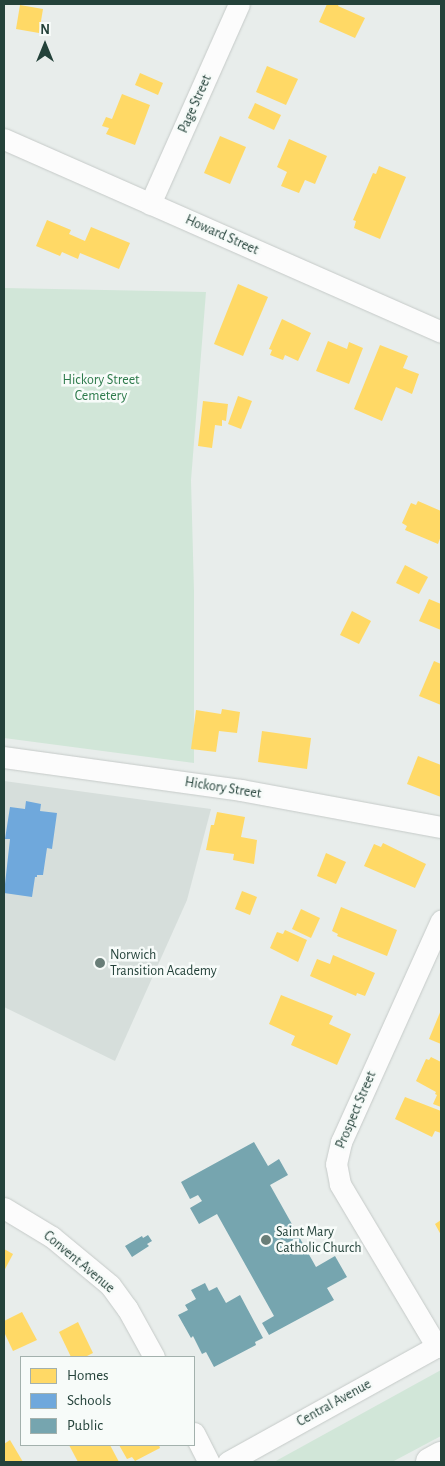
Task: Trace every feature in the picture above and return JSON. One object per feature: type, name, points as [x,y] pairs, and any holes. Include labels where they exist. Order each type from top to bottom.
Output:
[{"type":"main road","points":[[430,1462],[441,1456]]},
{"type":"street","name":"Page Street","points":[[150,204],[239,4]]},
{"type":"street","name":"Howard Street","points":[[4,139],[441,332]]},
{"type":"street","name":"Hickory Street","points":[[4,757],[241,790],[441,827]]},
{"type":"street","name":"Prospect Street","points":[[439,1346],[340,1184],[336,1164],[341,1142],[441,921]]},
{"type":"street","name":"Convent Avenue","points":[[4,1208],[52,1237],[110,1285],[127,1308],[153,1356]]},
{"type":"street","name":"Central Avenue","points":[[228,1462],[439,1346]]},
{"type":"street","points":[[195,1435],[209,1462]]},
{"type":"shaded area","name":"Norwich Transition Academy","points":[[4,781],[211,809],[187,900],[115,1061],[4,1007]]},
{"type":"green space","name":"Hickory Street Cemetery","points":[[4,288],[206,292],[191,480],[194,591],[194,763],[4,738]]},
{"type":"green space","points":[[441,1370],[441,1436],[392,1462],[274,1462]]},
{"type":"building: Homes","points":[[327,4],[339,4],[338,6],[365,18],[355,38],[319,22]]},
{"type":"building: Homes","points":[[20,5],[43,9],[39,33],[16,29]]},
{"type":"building: Homes","points":[[267,66],[298,79],[286,105],[256,92]]},
{"type":"building: Homes","points":[[140,73],[163,83],[158,95],[135,85]]},
{"type":"building: Homes","points":[[122,94],[150,105],[135,145],[106,134],[109,128],[102,126],[106,117],[112,119]]},
{"type":"building: Homes","points":[[255,103],[281,115],[274,130],[248,118]]},
{"type":"building: Homes","points":[[220,136],[246,147],[230,184],[204,173]]},
{"type":"building: Homes","points":[[289,139],[327,156],[315,184],[305,180],[299,193],[281,186],[287,172],[277,167]]},
{"type":"building: Homes","points":[[379,166],[406,177],[380,239],[354,228],[356,221],[353,220],[373,173],[376,174]]},
{"type":"building: Homes","points":[[47,220],[71,230],[69,234],[85,241],[91,227],[130,243],[119,269],[80,253],[78,259],[62,252],[60,256],[36,246]]},
{"type":"building: Homes","points":[[238,284],[268,297],[243,356],[214,344]]},
{"type":"building: Homes","points":[[282,319],[311,333],[298,361],[285,355],[283,360],[270,355],[272,350],[269,349]]},
{"type":"building: Homes","points":[[328,341],[347,349],[349,342],[363,348],[349,384],[316,371]]},
{"type":"building: Homes","points":[[380,345],[408,356],[403,368],[419,374],[412,394],[396,387],[382,421],[354,409]]},
{"type":"building: Homes","points":[[238,396],[252,401],[241,429],[228,424]]},
{"type":"building: Homes","points":[[203,401],[228,404],[226,421],[222,420],[222,426],[215,425],[212,448],[198,446]]},
{"type":"building: Homes","points":[[418,501],[441,511],[441,536],[438,544],[405,530],[407,526],[402,523],[411,503],[416,505]]},
{"type":"building: Homes","points":[[405,565],[428,577],[419,594],[396,583]]},
{"type":"building: Homes","points":[[429,599],[441,604],[441,630],[419,621]]},
{"type":"building: Homes","points":[[352,611],[371,621],[359,644],[340,635]]},
{"type":"building: Homes","points":[[434,661],[441,664],[441,705],[419,696]]},
{"type":"building: Homes","points":[[222,709],[240,712],[237,733],[219,731],[216,752],[191,749],[196,710],[221,714]]},
{"type":"building: Homes","points":[[262,731],[311,738],[307,769],[258,762]]},
{"type":"building: Homes","points":[[418,756],[441,765],[441,797],[407,784]]},
{"type":"building: Homes","points":[[217,812],[245,817],[241,837],[257,840],[254,864],[233,860],[234,854],[206,850],[211,825],[214,825]]},
{"type":"building: Homes","points":[[383,843],[426,864],[415,888],[364,866],[374,844],[381,847]]},
{"type":"building: Homes","points":[[326,853],[346,862],[336,884],[317,876]]},
{"type":"building: Homes","points":[[242,891],[257,897],[250,915],[235,909]]},
{"type":"building: Homes","points":[[341,907],[397,930],[387,956],[337,936],[338,934],[332,931]]},
{"type":"building: Homes","points":[[301,909],[320,918],[311,938],[292,929]]},
{"type":"building: Homes","points":[[285,930],[307,940],[298,962],[270,948],[277,932],[283,934]]},
{"type":"building: Homes","points":[[333,955],[375,973],[365,996],[357,993],[356,996],[310,976],[317,959],[330,964]]},
{"type":"building: Homes","points":[[281,995],[333,1016],[329,1024],[351,1034],[337,1065],[291,1045],[295,1036],[269,1024]]},
{"type":"building: Homes","points":[[441,1010],[441,1044],[429,1039]]},
{"type":"building: Homes","points":[[431,1057],[441,1062],[441,1107],[433,1104],[437,1095],[435,1094],[436,1092],[416,1081],[426,1059],[429,1060]]},
{"type":"building: Homes","points":[[405,1097],[441,1111],[441,1133],[435,1131],[432,1137],[395,1119]]},
{"type":"building: Homes","points":[[441,1220],[441,1235],[435,1224]]},
{"type":"building: Homes","points":[[4,1249],[13,1254],[4,1271]]},
{"type":"building: Homes","points":[[22,1312],[37,1340],[13,1351],[4,1332],[4,1321]]},
{"type":"building: Homes","points":[[78,1322],[93,1353],[87,1356],[71,1356],[59,1332]]},
{"type":"building: Homes","points":[[10,1440],[23,1462],[4,1462],[4,1444]]},
{"type":"building: Homes","points":[[70,1446],[111,1446],[119,1462],[78,1462]]},
{"type":"building: Homes","points":[[120,1446],[159,1446],[160,1448],[135,1461],[132,1457],[127,1459]]},
{"type":"building: Schools","points":[[26,801],[41,804],[40,811],[57,813],[52,849],[47,848],[43,875],[35,877],[32,897],[4,893],[10,839],[5,839],[10,807],[25,809]]},
{"type":"building: Public","name":"Saint Mary Catholic Church","points":[[254,1142],[268,1166],[279,1159],[288,1175],[270,1185],[316,1267],[335,1256],[347,1277],[327,1288],[334,1300],[269,1335],[262,1323],[274,1316],[217,1214],[199,1224],[190,1208],[202,1201],[198,1195],[190,1199],[181,1182]]},
{"type":"building: Public","points":[[148,1235],[152,1241],[147,1244],[149,1246],[132,1257],[125,1246],[142,1236],[143,1238]]},
{"type":"building: Public","points":[[205,1283],[209,1291],[217,1287],[226,1303],[240,1295],[263,1338],[255,1342],[256,1345],[214,1367],[206,1352],[202,1354],[193,1336],[191,1338],[178,1315],[188,1310],[185,1305],[196,1299],[191,1290]]},
{"type":"place","name":"Norwich Transition Academy","points":[[100,963]]},
{"type":"place","name":"Saint Mary Catholic Church","points":[[266,1240]]}]
